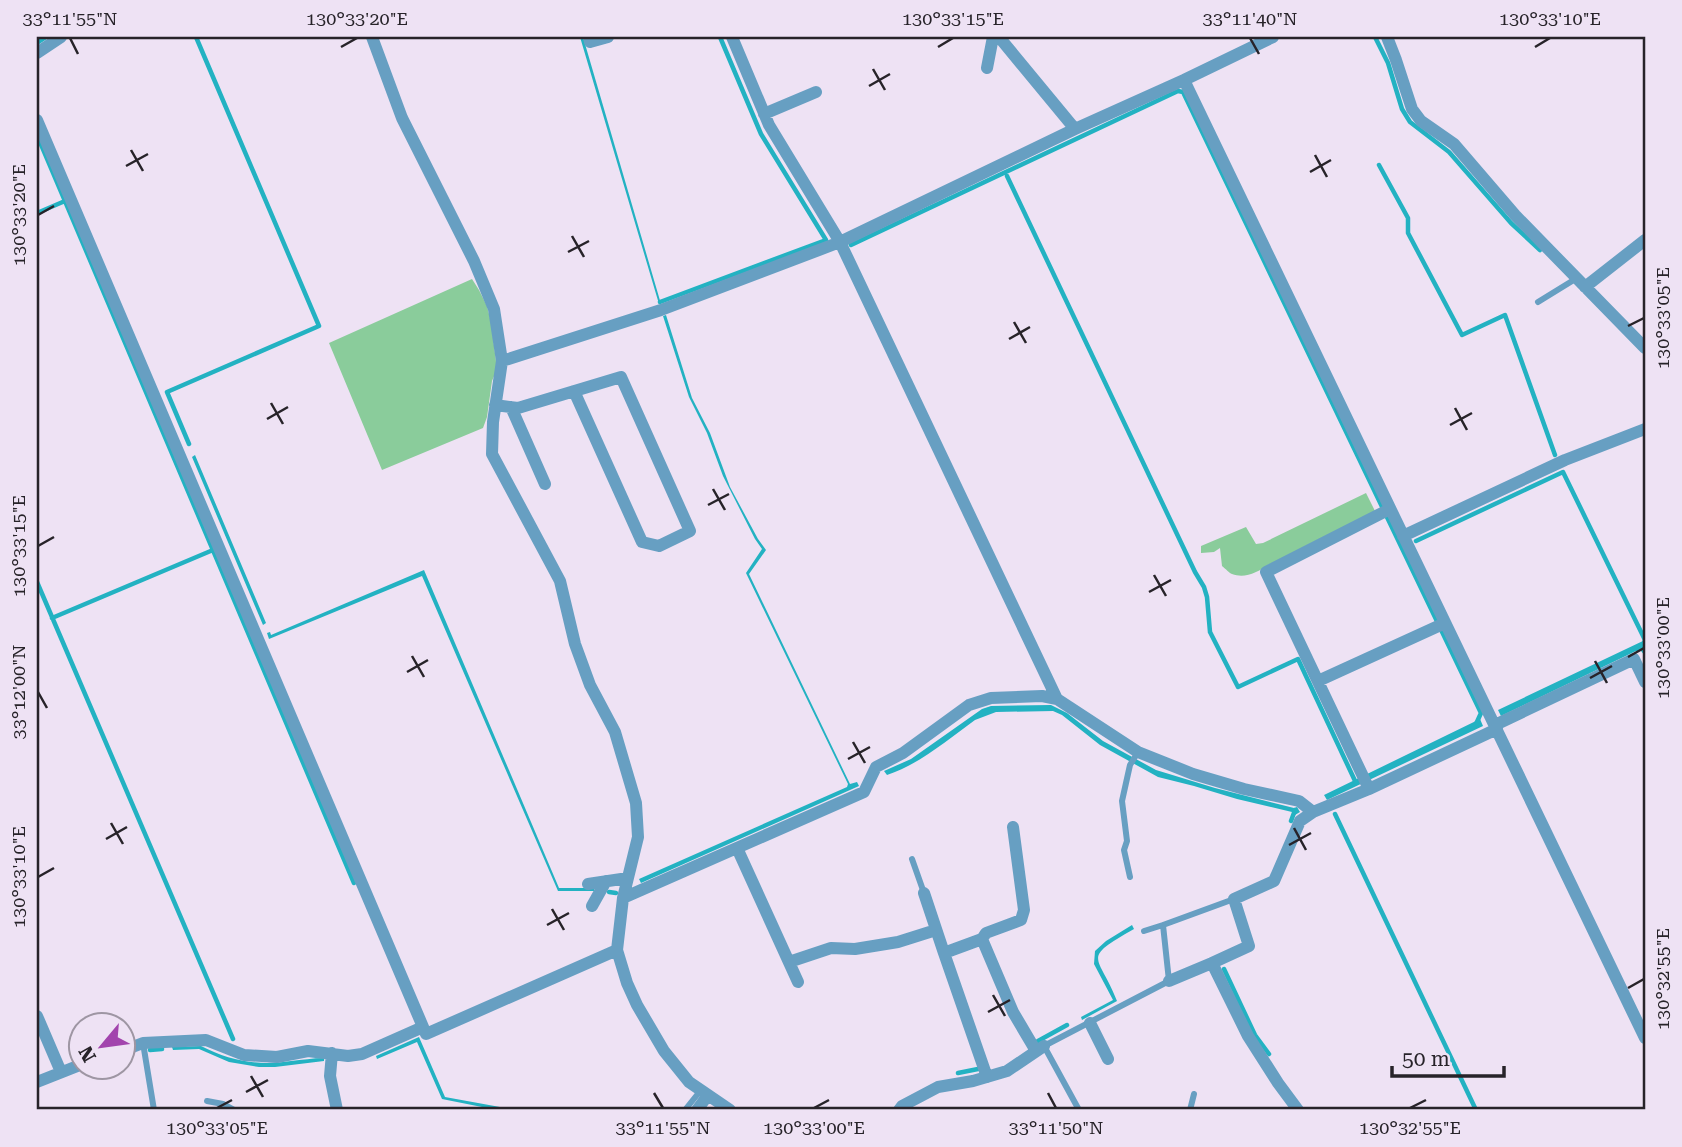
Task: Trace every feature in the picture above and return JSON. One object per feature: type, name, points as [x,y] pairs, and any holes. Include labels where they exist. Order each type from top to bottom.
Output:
[{"type":"street","points":[[37,53],[61,37]]},
{"type":"street","points":[[372,37],[402,118],[474,261],[494,309],[502,361],[493,422],[492,454],[560,582],[575,644],[590,685],[615,732],[636,803],[638,837],[623,898],[617,950],[627,983],[664,1051],[689,1082],[730,1110]]},
{"type":"street","points":[[589,37],[590,42],[608,37]]},
{"type":"street","points":[[732,37],[769,125],[840,242],[1057,699]]},
{"type":"street","points":[[987,68],[993,37]]},
{"type":"street","points":[[999,37],[1075,129]]},
{"type":"street","points":[[502,361],[661,310],[840,242],[1273,37]]},
{"type":"street","points":[[1387,37],[1412,109],[1420,121],[1454,144],[1515,215],[1645,348]]},
{"type":"street","points":[[1184,80],[1645,1038]]},
{"type":"street","points":[[764,114],[816,92]]},
{"type":"street","points":[[37,120],[426,1034],[617,950]]},
{"type":"street","points":[[1581,283],[1644,244]]},
{"type":"street","points":[[495,405],[518,408],[574,391],[621,377],[690,531],[659,546],[642,542],[574,391]]},
{"type":"street","points":[[511,407],[545,484]]},
{"type":"street","points":[[1403,536],[1565,460],[1645,429]]},
{"type":"street","points":[[1369,789],[1266,572],[1390,509]]},
{"type":"street","points":[[1318,681],[1446,623]]},
{"type":"street","points":[[1169,981],[1249,946],[1234,899],[1275,881],[1300,821],[1313,812],[1369,789],[1634,659],[1645,682]]},
{"type":"street","points":[[623,898],[864,792],[876,767],[903,753],[969,705],[991,698],[1042,696],[1057,699],[1138,752],[1194,774],[1244,789],[1300,801],[1313,812]]},
{"type":"street","points":[[944,953],[982,939],[986,933],[1021,920],[1024,910],[1013,827]]},
{"type":"street","points":[[737,848],[798,982]]},
{"type":"street","points":[[588,884],[628,878]]},
{"type":"street","points":[[592,906],[606,881]]},
{"type":"street","points":[[924,893],[987,1077]]},
{"type":"street","points":[[789,962],[831,948],[855,949],[898,942],[936,930]]},
{"type":"street","points":[[898,1110],[937,1087],[973,1081],[1006,1071],[1040,1049],[1013,1012],[982,939]]},
{"type":"street","points":[[1212,962],[1248,1036],[1298,1110]]},
{"type":"street","points":[[37,1016],[61,1072]]},
{"type":"street","points":[[1090,1023],[1108,1059]]},
{"type":"street","points":[[136,1046],[206,1040],[244,1055],[277,1057],[308,1051],[348,1056],[362,1054],[423,1027]]},
{"type":"street","points":[[332,1053],[330,1076],[337,1110]]},
{"type":"street","points":[[37,1082],[66,1070]]},
{"type":"street","points":[[697,1110],[704,1093]]},
{"type":"lane","points":[[1538,302],[1581,283]]},
{"type":"lane","points":[[1130,877],[1124,850],[1127,841],[1122,801],[1130,765],[1138,752]]},
{"type":"lane","points":[[912,859],[924,893]]},
{"type":"lane","points":[[1144,931],[1234,899]]},
{"type":"lane","points":[[1079,1110],[1040,1049],[1169,981],[1163,925]]},
{"type":"lane","points":[[143,1044],[153,1110]]},
{"type":"lane","points":[[685,1110],[704,1093]]},
{"type":"lane","points":[[1190,1110],[1194,1094]]},
{"type":"lane","points":[[207,1101],[223,1104],[234,1110]]},
{"type":"green space","points":[[472,279],[487,306],[497,369],[483,428],[382,470],[329,343]]},
{"type":"green space","points":[[1366,493],[1375,511],[1251,574],[1242,576],[1229,572],[1222,566],[1220,548],[1214,552],[1201,553],[1201,546],[1246,527],[1256,544],[1263,543]]},
{"type":"water","points":[[580,37],[583,37],[661,304],[659,304]]},
{"type":"water","points":[[666,315],[692,398],[710,433],[730,487],[766,550],[749,574],[850,784],[857,782],[859,786],[641,883],[639,879],[847,787],[848,784],[746,573],[762,549],[723,476],[707,433],[689,397],[663,316]]},
{"type":"water","points":[[195,455],[266,623],[263,625],[192,457]]},
{"type":"water","points":[[424,570],[559,888],[594,888],[594,891],[558,891],[422,576],[269,639],[267,633],[270,632],[271,635]]},
{"type":"water","points":[[1645,640],[1645,656],[1641,651],[1636,651],[1501,716],[1498,710]]},
{"type":"water","points":[[1051,705],[1067,713],[1103,741],[1156,770],[1215,788],[1297,807],[1300,812],[1295,815],[1158,777],[1100,745],[1053,711],[996,712],[975,720],[911,765],[887,775],[884,771],[911,759],[982,709],[991,706]]},
{"type":"water","points":[[1480,719],[1483,726],[1327,800],[1324,795]]},
{"type":"water","points":[[1132,925],[1134,929],[1106,947],[1098,959],[1117,1001],[1082,1020],[1081,1017],[1113,1000],[1094,964],[1095,951]]},
{"type":"water","points":[[419,1037],[445,1097],[507,1110],[442,1099],[417,1042],[377,1059],[376,1056]]},
{"type":"water","points":[[201,1046],[234,1059],[256,1062],[324,1058],[324,1061],[259,1067],[229,1062],[199,1049],[173,1050],[172,1047]]},
{"type":"waterway","points":[[37,43],[46,37]]},
{"type":"waterway","points":[[189,444],[167,392],[319,326],[196,37]]},
{"type":"waterway","points":[[660,302],[826,240],[761,134],[720,37]]},
{"type":"waterway","points":[[1375,37],[1388,63],[1402,109],[1410,122],[1449,152],[1511,223],[1540,250]]},
{"type":"waterway","points":[[851,245],[1178,91],[1183,92],[1481,713],[1476,724]]},
{"type":"waterway","points":[[37,135],[354,883]]},
{"type":"waterway","points":[[1379,165],[1408,218],[1408,233],[1462,335],[1505,315],[1555,455]]},
{"type":"waterway","points":[[1007,176],[1204,587],[1210,632],[1238,687],[1298,659],[1356,783]]},
{"type":"waterway","points":[[37,213],[65,201]]},
{"type":"waterway","points":[[1416,541],[1563,472],[1645,640],[1644,643]]},
{"type":"waterway","points":[[52,618],[213,550]]},
{"type":"waterway","points":[[37,582],[233,1039]]},
{"type":"waterway","points":[[1291,821],[1295,810]]},
{"type":"waterway","points":[[1335,814],[1476,1110]]},
{"type":"waterway","points":[[609,892],[616,893]]},
{"type":"waterway","points":[[1224,969],[1255,1035],[1269,1054]]},
{"type":"waterway","points":[[1038,1041],[1067,1025]]},
{"type":"waterway","points":[[150,1050],[162,1049]]},
{"type":"waterway","points":[[958,1073],[978,1069]]}]
